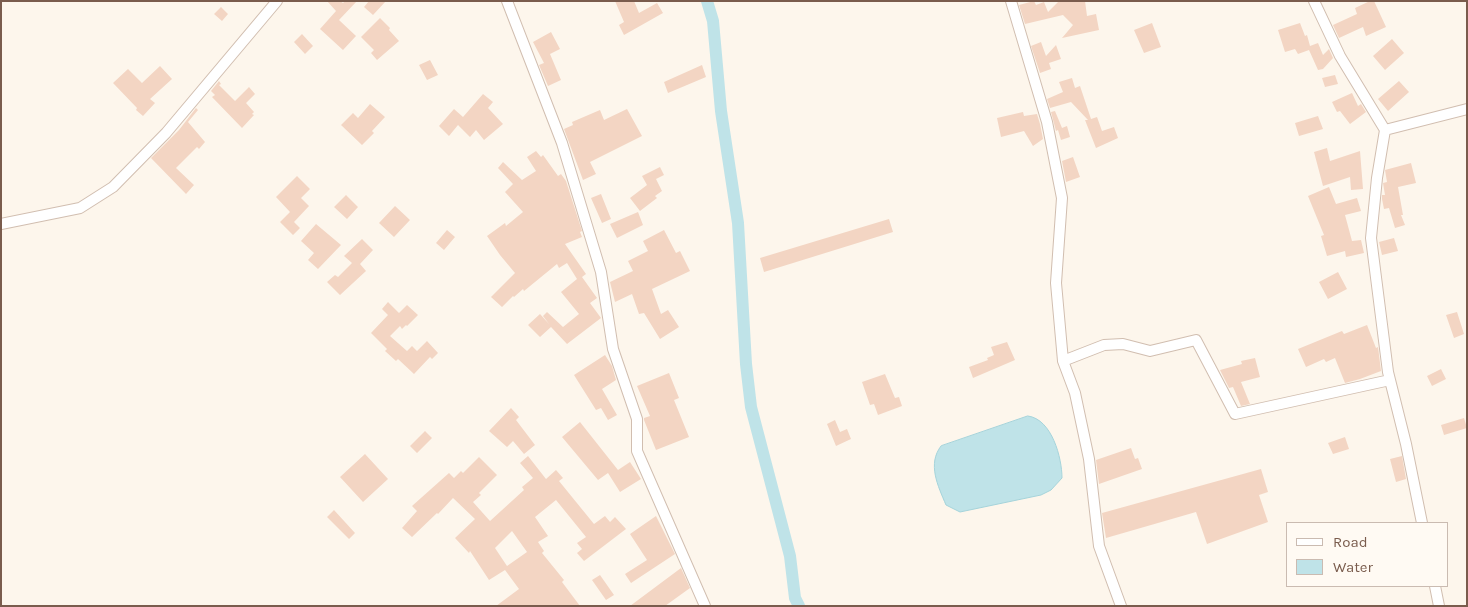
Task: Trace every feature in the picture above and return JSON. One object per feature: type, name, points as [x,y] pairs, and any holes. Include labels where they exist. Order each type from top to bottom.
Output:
[{"type":"street","points":[[1,224],[80,208],[113,187],[166,133],[277,1]]},
{"type":"street","points":[[507,1],[562,143],[601,272],[613,349],[637,419],[637,451],[705,606]]},
{"type":"street","points":[[1011,1],[1047,122],[1062,198],[1056,283],[1063,361],[1075,393],[1089,459],[1099,546],[1121,606]]},
{"type":"street","points":[[1314,1],[1340,56],[1385,130],[1377,178],[1371,238],[1390,380],[1406,444],[1422,522]]},
{"type":"street","points":[[1385,130],[1467,109]]},
{"type":"street","points":[[1063,361],[1104,345],[1123,344],[1150,351],[1196,340],[1235,414],[1390,380]]},
{"type":"street","points":[[1435,587],[1439,606]]},
{"type":"water","points":[[1028,416],[1043,424],[1058,450],[1062,478],[1051,490],[1041,495],[960,512],[946,505],[937,483],[934,468],[937,453],[941,446]]},
{"type":"building","points":[[327,1],[340,1],[343,3],[345,1],[357,1],[339,20],[356,36],[343,50],[320,29],[336,11]]},
{"type":"building","points":[[369,1],[386,1],[373,15],[364,7]]},
{"type":"building","points":[[615,1],[634,1],[639,13],[657,3],[663,13],[624,35],[619,25],[624,22]]},
{"type":"building","points":[[1034,1],[1036,5],[1044,2],[1048,12],[1059,1],[1085,1],[1087,16],[1096,14],[1099,30],[1062,38],[1073,25],[1063,15],[1025,24],[1019,5]]},
{"type":"building","points":[[1374,1],[1386,27],[1366,36],[1363,27],[1339,38],[1333,25],[1357,14],[1355,8]]},
{"type":"building","points":[[221,7],[228,14],[222,21],[214,14]]},
{"type":"building","points":[[380,18],[399,41],[377,60],[371,53],[374,50],[361,37]]},
{"type":"building","points":[[1152,23],[1161,47],[1144,53],[1134,30]]},
{"type":"building","points":[[1300,23],[1305,36],[1307,35],[1310,46],[1318,43],[1323,55],[1329,49],[1333,58],[1323,69],[1318,70],[1309,50],[1298,54],[1295,49],[1285,52],[1278,30]]},
{"type":"building","points":[[551,32],[560,49],[550,54],[561,80],[548,86],[539,65],[544,63],[533,42]]},
{"type":"building","points":[[302,34],[313,46],[305,54],[294,42]]},
{"type":"building","points":[[1392,39],[1404,53],[1385,70],[1373,56]]},
{"type":"building","points":[[1041,42],[1046,56],[1056,45],[1061,59],[1049,63],[1051,69],[1040,73],[1031,46]]},
{"type":"building","points":[[430,60],[438,75],[427,80],[419,65]]},
{"type":"building","points":[[702,65],[706,77],[668,93],[664,82]]},
{"type":"building","points":[[160,66],[172,79],[150,99],[155,103],[143,116],[113,83],[128,69],[142,83]]},
{"type":"building","points":[[1335,75],[1338,84],[1325,87],[1322,78]]},
{"type":"building","points":[[1072,78],[1075,88],[1080,86],[1091,119],[1097,117],[1102,131],[1114,127],[1118,138],[1096,148],[1085,120],[1088,120],[1071,102],[1050,108],[1047,99],[1063,92],[1059,82]]},
{"type":"building","points":[[219,81],[221,84],[219,85],[235,101],[249,87],[255,94],[246,103],[254,112],[252,114],[254,115],[242,128],[212,97],[215,95],[211,91]]},
{"type":"building","points":[[1399,81],[1409,92],[1388,111],[1378,99]]},
{"type":"building","points":[[1352,93],[1358,106],[1361,104],[1366,112],[1350,124],[1340,111],[1337,112],[1332,102]]},
{"type":"building","points":[[483,94],[493,102],[488,108],[503,124],[484,140],[476,130],[470,137],[458,125],[449,136],[439,126],[454,109],[463,117]]},
{"type":"building","points":[[370,104],[385,117],[372,131],[374,133],[362,145],[341,125],[353,113],[358,118]]},
{"type":"building","points":[[196,108],[198,110],[188,122],[205,142],[199,149],[197,147],[176,168],[194,185],[186,194],[151,158],[179,130]]},
{"type":"building","points":[[627,109],[642,136],[590,162],[596,174],[583,180],[564,129],[573,125],[572,122],[600,110],[604,120]]},
{"type":"building","points":[[1055,111],[1062,128],[1067,126],[1070,137],[1061,140],[1058,130],[1056,131],[1051,112]]},
{"type":"building","points":[[1023,112],[1024,116],[1037,114],[1040,124],[1043,139],[1033,146],[1024,131],[1001,137],[997,118]]},
{"type":"building","points":[[1318,116],[1323,129],[1299,136],[1295,123]]},
{"type":"building","points":[[1327,148],[1330,161],[1360,151],[1363,189],[1351,190],[1350,177],[1323,186],[1314,152]]},
{"type":"building","points":[[536,151],[541,157],[543,155],[558,176],[561,174],[566,181],[582,231],[580,232],[582,237],[565,244],[586,274],[582,277],[597,298],[590,303],[601,318],[567,344],[551,327],[540,337],[528,325],[540,314],[549,324],[543,316],[547,312],[563,327],[579,314],[561,292],[577,279],[567,263],[559,268],[557,264],[524,291],[523,289],[513,296],[502,307],[491,297],[515,273],[487,236],[505,223],[506,226],[523,212],[505,192],[513,184],[498,168],[503,162],[522,180],[536,171],[527,157]]},
{"type":"building","points":[[1073,157],[1080,177],[1066,182],[1062,161]]},
{"type":"building","points":[[1411,163],[1416,183],[1398,187],[1403,215],[1401,215],[1405,225],[1395,228],[1389,208],[1384,209],[1382,199],[1382,195],[1385,195],[1383,183],[1387,182],[1385,170]]},
{"type":"building","points":[[660,167],[664,175],[656,179],[662,191],[655,196],[657,198],[640,211],[630,198],[647,185],[642,176]]},
{"type":"building","points":[[297,176],[310,189],[301,198],[309,206],[294,222],[300,228],[293,235],[280,222],[290,212],[276,197]]},
{"type":"building","points":[[1329,187],[1336,204],[1357,198],[1361,211],[1345,215],[1352,241],[1361,240],[1364,253],[1346,257],[1345,251],[1327,256],[1321,236],[1324,235],[1308,196]]},
{"type":"building","points":[[601,194],[611,219],[602,223],[591,198]]},
{"type":"building","points":[[346,195],[358,207],[347,219],[334,207]]},
{"type":"building","points":[[395,206],[410,220],[394,237],[379,223]]},
{"type":"building","points":[[638,212],[643,225],[617,238],[610,224]]},
{"type":"building","points":[[889,219],[893,232],[764,272],[760,258]]},
{"type":"building","points":[[316,224],[341,245],[318,269],[308,260],[314,253],[301,241]]},
{"type":"building","points":[[447,230],[455,237],[444,250],[436,243]]},
{"type":"building","points":[[664,230],[676,253],[680,251],[690,271],[652,289],[661,314],[668,310],[679,327],[660,339],[644,313],[639,314],[632,294],[615,302],[610,282],[633,271],[628,261],[648,251],[643,241]]},
{"type":"building","points":[[1394,238],[1398,251],[1382,255],[1379,242]]},
{"type":"building","points":[[362,239],[373,250],[360,264],[366,271],[340,295],[327,282],[335,275],[338,277],[352,263],[344,256]]},
{"type":"building","points":[[1338,272],[1347,289],[1328,299],[1319,282]]},
{"type":"building","points":[[388,302],[399,313],[407,305],[418,315],[407,326],[402,329],[400,326],[390,336],[407,351],[412,346],[417,351],[427,341],[438,353],[432,359],[430,357],[414,374],[398,359],[396,361],[385,351],[387,349],[371,333],[388,315],[382,309]]},
{"type":"building","points":[[1457,312],[1464,334],[1454,338],[1446,315]]},
{"type":"building","points":[[1367,325],[1376,348],[1378,347],[1381,371],[1345,383],[1335,358],[1326,362],[1324,359],[1306,367],[1298,349],[1342,331],[1344,334]]},
{"type":"building","points":[[1007,342],[1015,360],[973,378],[969,367],[988,360],[987,358],[994,355],[991,347]]},
{"type":"building","points":[[605,355],[612,366],[616,380],[602,389],[617,415],[608,420],[601,408],[596,410],[574,375]]},
{"type":"building","points":[[1255,358],[1260,377],[1241,382],[1250,404],[1241,406],[1233,387],[1229,388],[1220,370],[1242,364],[1241,361]]},
{"type":"building","points":[[1441,369],[1446,379],[1432,386],[1427,376]]},
{"type":"building","points":[[669,373],[679,398],[674,400],[689,437],[656,450],[644,420],[644,418],[650,416],[637,386]]},
{"type":"building","points":[[885,374],[895,398],[899,397],[902,406],[878,415],[874,404],[870,405],[862,382]]},
{"type":"building","points":[[511,408],[519,417],[516,420],[535,445],[524,454],[513,441],[507,447],[489,431]]},
{"type":"building","points":[[1464,418],[1467,428],[1444,435],[1441,425]]},
{"type":"building","points":[[835,420],[840,432],[847,429],[851,439],[836,446],[827,424]]},
{"type":"building","points":[[580,422],[618,470],[630,462],[641,479],[620,492],[608,473],[598,480],[562,437]]},
{"type":"building","points":[[425,431],[432,438],[417,453],[410,446]]},
{"type":"building","points":[[1345,437],[1349,449],[1333,454],[1328,443]]},
{"type":"building","points":[[1131,448],[1135,459],[1138,458],[1142,469],[1099,484],[1096,460]]},
{"type":"building","points":[[365,454],[388,479],[363,502],[340,477]]},
{"type":"building","points":[[528,456],[546,479],[556,470],[563,478],[559,481],[594,524],[605,516],[610,522],[615,517],[626,529],[584,561],[577,553],[582,549],[577,543],[586,537],[556,500],[535,517],[548,536],[538,542],[544,551],[542,553],[564,580],[562,582],[580,606],[496,606],[519,589],[505,570],[489,580],[470,551],[469,553],[455,538],[475,519],[453,498],[412,537],[402,528],[417,511],[412,506],[449,473],[454,478],[461,471],[463,473],[479,457],[497,475],[473,502],[490,521],[524,490],[522,487],[533,478],[520,463]],"holes":[[[512,531],[527,552],[507,566],[495,548]]]},
{"type":"building","points":[[1402,456],[1406,479],[1396,482],[1390,459]]},
{"type":"building","points":[[1261,469],[1268,492],[1259,495],[1268,522],[1207,544],[1196,512],[1106,538],[1102,513]]},
{"type":"building","points":[[334,510],[355,533],[349,539],[327,517]]},
{"type":"building","points":[[656,516],[675,554],[631,583],[625,574],[647,560],[630,534]]},
{"type":"building","points":[[681,568],[690,588],[665,606],[630,606]]},
{"type":"building","points":[[600,575],[614,595],[606,600],[592,580]]},
{"type":"waterway","points":[[707,1],[713,21],[721,111],[738,223],[746,364],[751,407],[790,556],[795,598],[799,606]]}]
